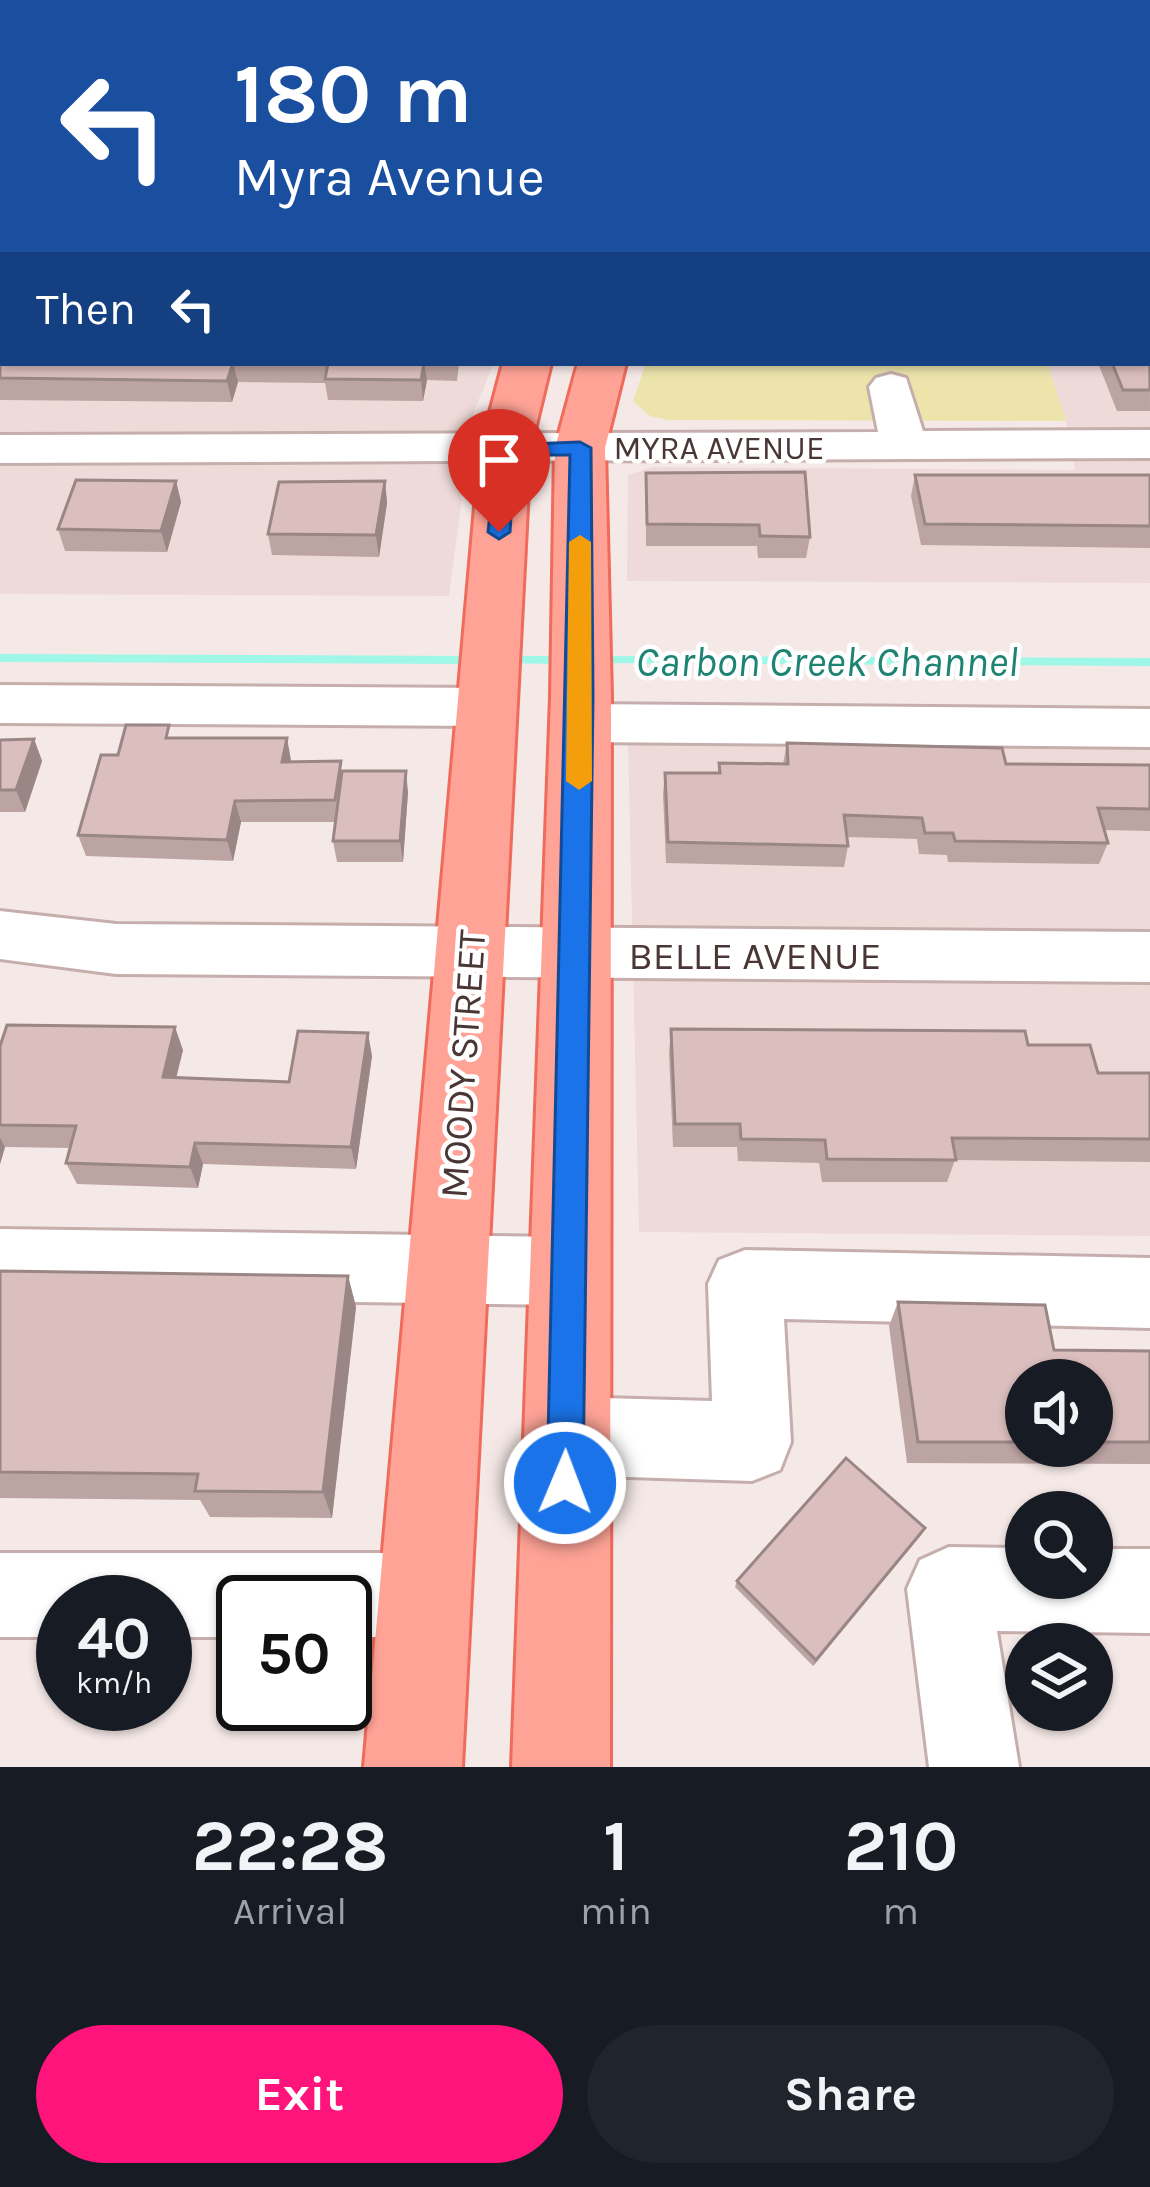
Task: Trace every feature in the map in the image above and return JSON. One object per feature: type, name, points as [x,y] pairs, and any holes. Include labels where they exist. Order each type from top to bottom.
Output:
[{"type":"main road","name":"MOODY STREET","points":[[413,1767],[505,449],[526,366]]},
{"type":"main road","points":[[561,1767],[580,710],[580,448],[601,366]]},
{"type":"street","points":[[891,387],[904,446]]},
{"type":"street","name":"MYRA AVENUE","points":[[0,448],[1150,444]]},
{"type":"street","points":[[876,725],[1150,697]]},
{"type":"street","points":[[0,704],[486,701]]},
{"type":"street","points":[[580,710],[876,725],[1150,728]]},
{"type":"street","name":"BELLE AVENUE","points":[[0,935],[116,949],[1150,957]]},
{"type":"street","points":[[0,1263],[568,1270]]},
{"type":"street","points":[[566,1436],[752,1442],[745,1283],[1150,1293]]},
{"type":"street","points":[[974,1767],[949,1589],[1150,1591]]},
{"type":"street","points":[[0,1595],[425,1595]]},
{"type":"shaded area","points":[[0,366],[493,366],[473,414],[449,596],[0,594]]},
{"type":"shaded area","points":[[645,366],[1048,366],[1066,421],[668,420],[650,416],[633,401]]},
{"type":"shaded area","points":[[1048,366],[1150,366],[1150,583],[627,581],[628,475],[652,467],[1075,470],[1070,435]]},
{"type":"shaded area","points":[[628,740],[1150,748],[1150,1236],[639,1232]]},
{"type":"building","points":[[0,366],[232,366],[227,381],[0,378]]},
{"type":"building","points":[[327,366],[423,366],[421,380],[325,379]]},
{"type":"building","points":[[1113,366],[1150,366],[1150,390],[1123,390]]},
{"type":"building","points":[[805,472],[810,537],[760,536],[759,525],[647,524],[646,473]]},
{"type":"building","points":[[915,475],[1150,475],[1150,526],[925,524]]},
{"type":"building","points":[[76,480],[176,481],[161,531],[58,529]]},
{"type":"building","points":[[385,481],[376,535],[268,534],[279,482]]},
{"type":"building","points":[[126,725],[169,725],[166,738],[287,738],[282,762],[341,761],[335,800],[235,801],[227,840],[78,835],[101,755],[118,755]]},
{"type":"building","points":[[34,739],[16,790],[0,790],[0,740]]},
{"type":"building","points":[[787,743],[1002,748],[1006,764],[1150,765],[1150,809],[1098,808],[1108,843],[955,841],[953,833],[925,833],[922,818],[844,815],[848,846],[668,842],[665,773],[720,773],[719,763],[788,764]]},
{"type":"building","points":[[342,771],[406,771],[400,841],[333,841]]},
{"type":"building","points":[[7,1025],[175,1027],[163,1077],[289,1082],[298,1031],[368,1033],[351,1147],[195,1143],[190,1167],[66,1163],[76,1126],[0,1125],[0,1046]]},
{"type":"building","points":[[671,1029],[1025,1031],[1028,1045],[1090,1045],[1098,1073],[1150,1073],[1150,1139],[952,1138],[956,1160],[827,1159],[825,1140],[741,1139],[740,1124],[675,1124]]},
{"type":"building","points":[[0,1271],[348,1276],[323,1492],[195,1491],[198,1474],[0,1472]]},
{"type":"building","points":[[898,1302],[1045,1305],[1054,1350],[1150,1351],[1150,1442],[1113,1442],[1113,1359],[1005,1359],[1005,1442],[918,1442]]},
{"type":"building","points":[[846,1458],[925,1528],[816,1660],[737,1581]]},
{"type":"waterway","name":"Carbon Creek Channel","points":[[0,658],[477,660]]},
{"type":"waterway","name":"Carbon Creek Channel","points":[[501,660],[567,660]]},
{"type":"waterway","name":"Carbon Creek Channel","points":[[591,660],[1150,662]]},
{"type":"slow traffic","points":[[579,781],[580,542]]},
{"type":"route","points":[[499,532],[505,449],[580,448],[581,697],[565,1483]]}]
